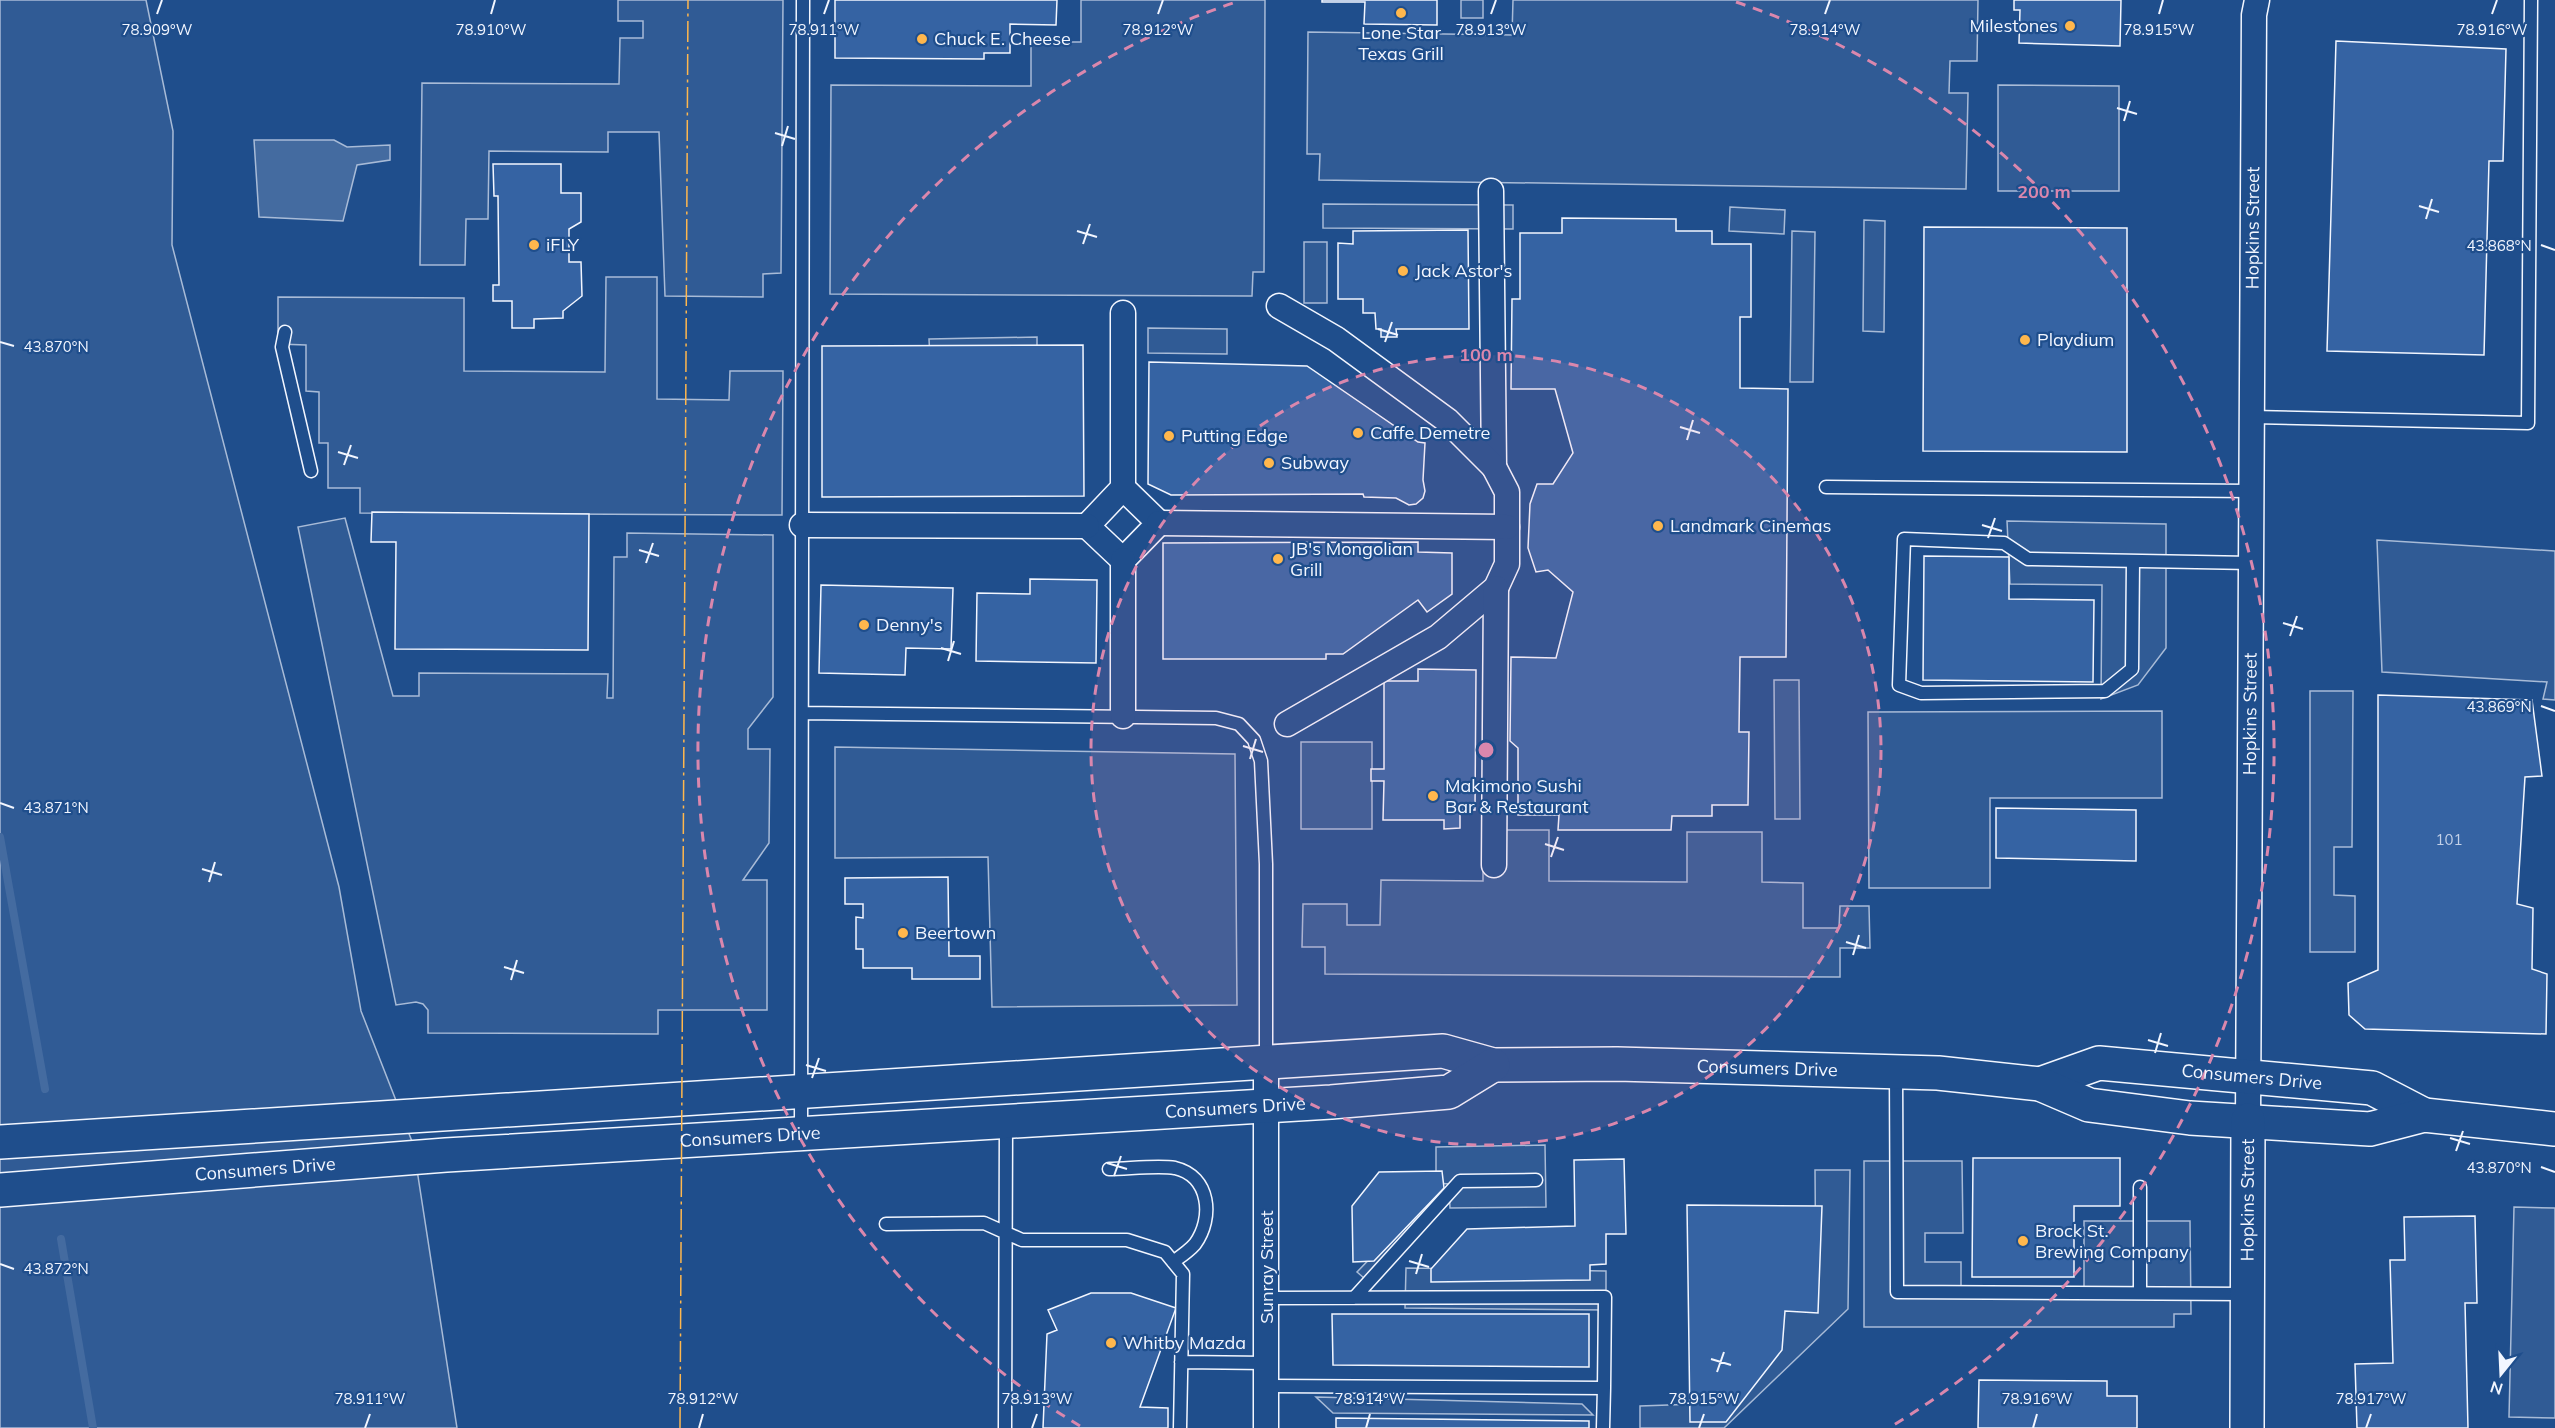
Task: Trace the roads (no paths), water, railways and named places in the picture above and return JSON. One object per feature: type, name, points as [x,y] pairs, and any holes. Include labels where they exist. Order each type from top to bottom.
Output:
[{"type":"main road","name":"Consumers Drive","points":[[0,1142],[1443,1051],[1493,1065],[1617,1064],[1896,1072],[2040,1083],[2089,1105],[2190,1118],[2370,1129],[2424,1115],[2555,1129]]},
{"type":"main road","name":"Consumers Drive","points":[[2040,1083],[2098,1063],[2372,1088],[2424,1115]]},
{"type":"main road","name":"Consumers Drive","points":[[0,1190],[446,1155],[801,1132],[1266,1107],[1449,1092],[1493,1065]]},
{"type":"main road","name":"Hopkins Street","points":[[2247,1428],[2248,1120]]},
{"type":"street","name":"Hopkins Street","points":[[2248,1120],[2254,26],[2257,0]]},
{"type":"street","points":[[1491,191],[1494,467]]},
{"type":"street","points":[[1279,306],[1336,339],[1448,421],[1494,467],[1507,492],[1507,564],[1496,588],[1494,865]]},
{"type":"street","points":[[1087,526],[1123,488],[1123,313]]},
{"type":"street","points":[[1123,488],[1159,523],[1507,527]]},
{"type":"street","points":[[1123,717],[1123,560],[1159,523]]},
{"type":"street","points":[[802,525],[1087,526],[1123,560]]},
{"type":"street","points":[[1287,724],[1438,637],[1496,588]]},
{"type":"street","name":"Sunray Street","points":[[1266,1062],[1266,1428]]},
{"type":"lane","points":[[801,1132],[802,0]]},
{"type":"lane","points":[[2252,417],[2528,423],[2531,0]]},
{"type":"lane","points":[[285,332],[282,347],[311,471]]},
{"type":"lane","points":[[1826,487],[2251,492]]},
{"type":"lane","points":[[2133,561],[2132,669],[2105,691],[1921,693],[1899,685],[1904,539],[2004,543],[2028,559],[2251,563]]},
{"type":"lane","points":[[801,713],[1216,718],[1239,724],[1254,740],[1261,761],[1266,864],[1266,1062]]},
{"type":"lane","points":[[1896,1072],[1897,1292],[2247,1294]]},
{"type":"lane","points":[[1005,1428],[1006,1121]]},
{"type":"lane","points":[[1109,1169],[1175,1168],[1194,1177],[1204,1189],[1207,1209],[1202,1230],[1195,1244],[1173,1263]]},
{"type":"lane","points":[[1354,1298],[1460,1181],[1536,1180]]},
{"type":"lane","points":[[2140,1187],[2140,1293]]},
{"type":"lane","points":[[885,1224],[984,1223],[1022,1240],[1128,1240],[1165,1252],[1183,1274],[1180,1428]]},
{"type":"lane","points":[[1267,1298],[1605,1298],[1603,1428]]},
{"type":"lane","points":[[1181,1362],[1267,1374],[1604,1388]]},
{"type":"waterway","points":[[0,837],[45,1089]]},
{"type":"waterway","points":[[61,1239],[93,1428]]},
{"type":"place","name":"Lone Star Texas Grill","points":[[1401,13]]},
{"type":"place","name":"Milestones","points":[[2070,26]]},
{"type":"place","name":"Chuck E. Cheese","points":[[922,39]]},
{"type":"place","name":"iFLY","points":[[534,245]]},
{"type":"place","name":"Jack Astor's","points":[[1403,271]]},
{"type":"place","name":"Playdium","points":[[2025,340]]},
{"type":"place","name":"Caffe Demetre","points":[[1358,433]]},
{"type":"place","name":"Putting Edge","points":[[1169,436]]},
{"type":"place","name":"Subway","points":[[1269,463]]},
{"type":"place","name":"Landmark Cinemas","points":[[1658,526]]},
{"type":"place","name":"JB's Mongolian Grill","points":[[1278,559]]},
{"type":"place","name":"Denny's","points":[[864,625]]},
{"type":"place","name":"Makimono Sushi Bar & Restaurant","points":[[1433,796]]},
{"type":"place","name":"Beertown","points":[[903,933]]},
{"type":"place","name":"Brock St. Brewing Company","points":[[2023,1241]]},
{"type":"place","name":"Whitby Mazda","points":[[1111,1343]]}]
